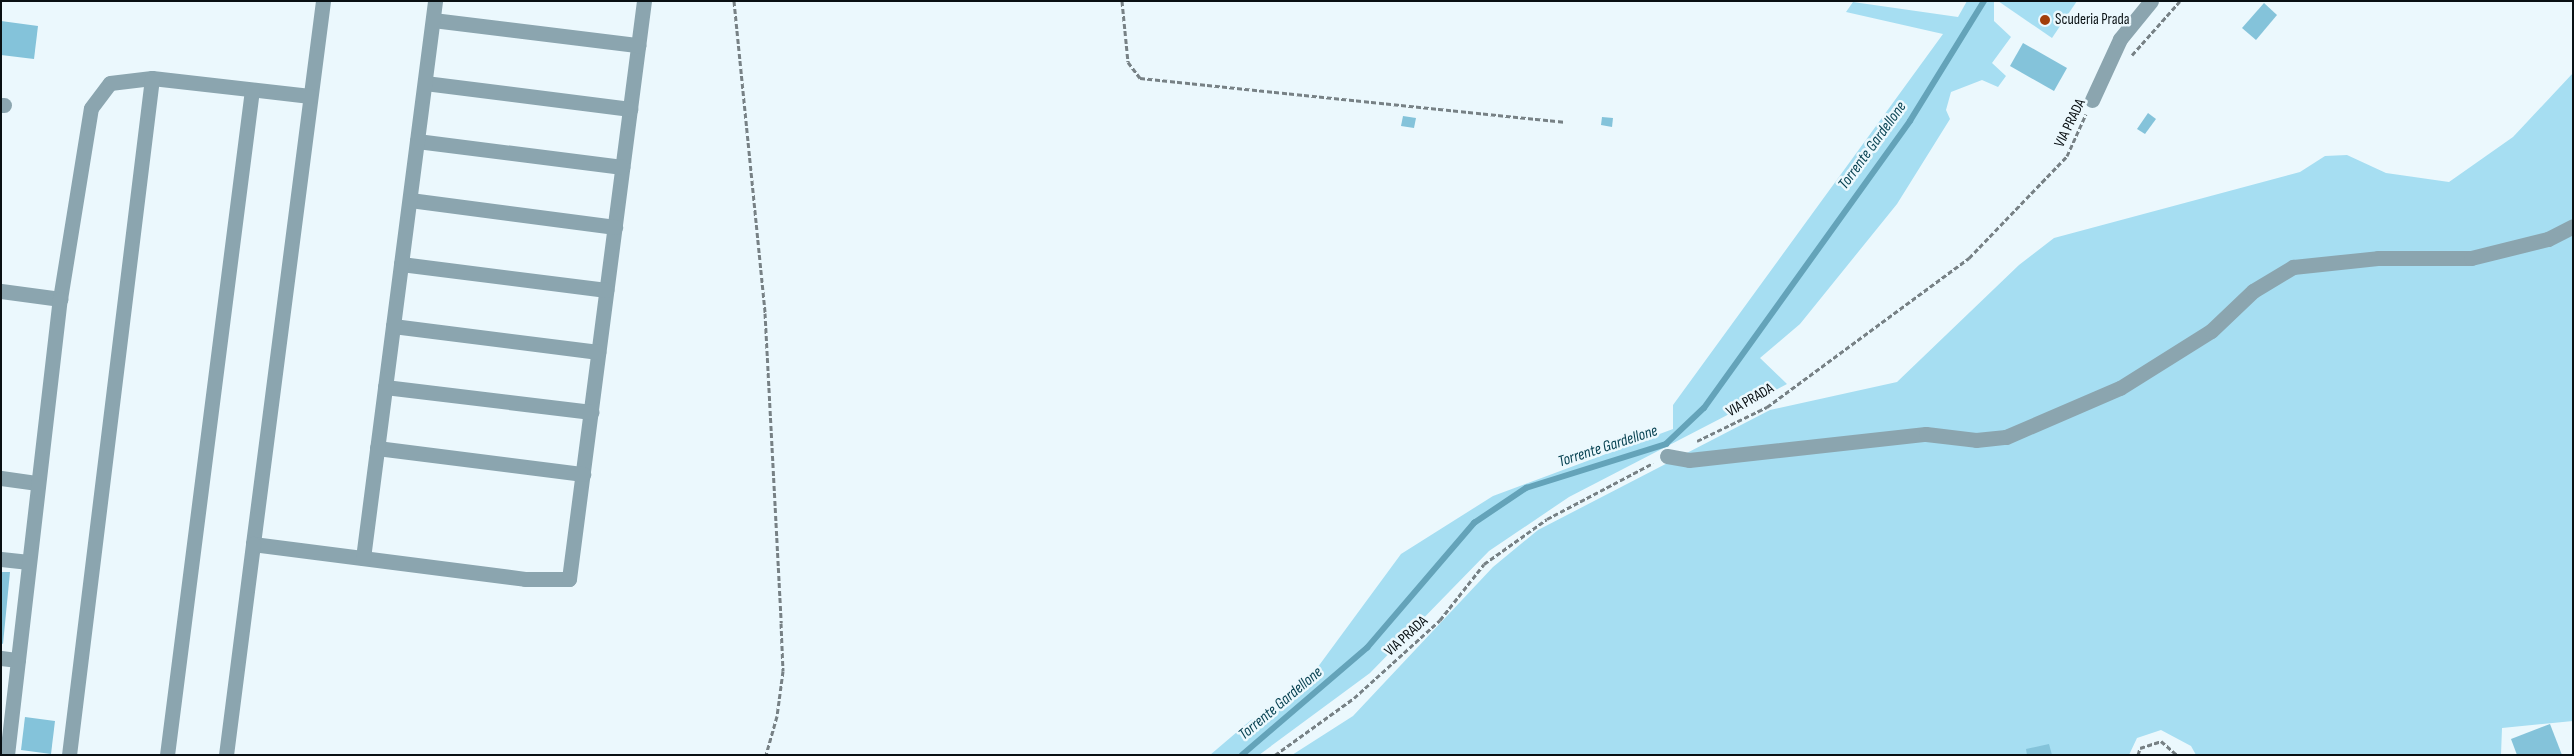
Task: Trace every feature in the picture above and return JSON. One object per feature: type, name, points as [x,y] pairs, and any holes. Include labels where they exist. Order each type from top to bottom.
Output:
[{"type":"lane","points":[[226,755],[323,1]]},
{"type":"lane","points":[[363,558],[436,1]]},
{"type":"lane","points":[[253,544],[525,579],[569,579],[644,1]]},
{"type":"lane","points":[[2092,100],[2120,39],[2151,1]]},
{"type":"lane","points":[[433,20],[638,45]]},
{"type":"lane","points":[[5,751],[18,660],[60,299],[91,108],[110,83],[152,78],[310,96]]},
{"type":"lane","points":[[69,755],[152,78]]},
{"type":"lane","points":[[425,83],[630,109]]},
{"type":"lane","points":[[167,755],[252,90]]},
{"type":"lane","points":[[417,141],[622,167]]},
{"type":"lane","points":[[410,200],[615,227]]},
{"type":"lane","points":[[1668,456],[1689,460],[1926,434],[1976,440],[2006,437],[2120,388],[2211,331],[2253,291],[2293,267],[2378,258],[2470,258],[2548,238],[2573,226]]},
{"type":"lane","points":[[401,264],[606,290]]},
{"type":"lane","points":[[1,291],[60,299]]},
{"type":"lane","points":[[393,326],[598,352]]},
{"type":"lane","points":[[385,387],[591,412]]},
{"type":"lane","points":[[377,448],[583,474]]},
{"type":"lane","points":[[1,478],[38,483]]},
{"type":"lane","points":[[1,559],[29,562]]},
{"type":"lane","points":[[1,658],[18,660]]},
{"type":"path","points":[[734,1],[765,312],[782,652],[778,716],[766,755]]},
{"type":"path","points":[[1122,1],[1128,62],[1140,78],[1564,122]]},
{"type":"path","points":[[2127,61],[2180,1]]},
{"type":"path","name":"VIA PRADA","points":[[1692,444],[1767,407],[1968,258],[2067,156],[2092,100]]},
{"type":"path","name":"VIA PRADA","points":[[1275,755],[1354,698],[1440,620],[1484,564],[1547,519],[1668,456]]},
{"type":"path","points":[[2138,755],[2140,748],[2161,741],[2177,755]]},
{"type":"shaded area","points":[[1967,1],[1994,1],[1994,21],[2011,37],[1992,63],[2006,76],[1998,87],[1982,80],[1951,92],[1946,110],[1950,119],[1897,204],[1800,324],[1760,358],[1787,384],[1569,497],[1489,551],[1370,673],[1259,755],[1210,755],[1251,720],[1278,712],[1298,694],[1401,554],[1493,496],[1673,429],[1673,405],[1943,34],[1846,12],[1853,2],[1958,17]]},
{"type":"shaded area","name":"Scuderia Prada","points":[[1998,1],[2077,1],[2052,38]]},
{"type":"shaded area","points":[[2573,73],[2573,721],[2502,728],[2501,755],[2196,755],[2191,746],[2161,730],[2137,738],[2129,755],[1292,755],[1353,716],[1493,567],[1538,530],[1770,410],[1897,382],[2019,265],[2054,238],[2300,172],[2325,156],[2347,155],[2386,173],[2449,182],[2513,137]]},
{"type":"building","points":[[2264,3],[2277,15],[2256,40],[2242,28]]},
{"type":"building","points":[[1,21],[38,26],[34,59],[1,55]]},
{"type":"building","points":[[2023,43],[2067,68],[2054,91],[2010,66]]},
{"type":"building","points":[[2148,113],[2156,119],[2145,134],[2137,129]]},
{"type":"building","points":[[1403,116],[1416,118],[1414,128],[1401,126]]},
{"type":"building","points":[[1602,117],[1613,118],[1612,127],[1601,125]]},
{"type":"building","points":[[1,572],[10,572],[3,644],[1,643]]},
{"type":"building","points":[[25,717],[55,721],[51,754],[21,750]]},
{"type":"building","points":[[2550,724],[2562,755],[2517,755],[2511,739]]},
{"type":"building","points":[[2049,744],[2052,755],[2027,755],[2026,749]]},
{"type":"waterway","name":"Torrente Gardellone","points":[[1242,755],[1367,648],[1474,523],[1526,488],[1666,444],[1704,408],[1910,121],[1984,1]]},
{"type":"place","name":"Scuderia Prada","points":[[2045,20]]}]
